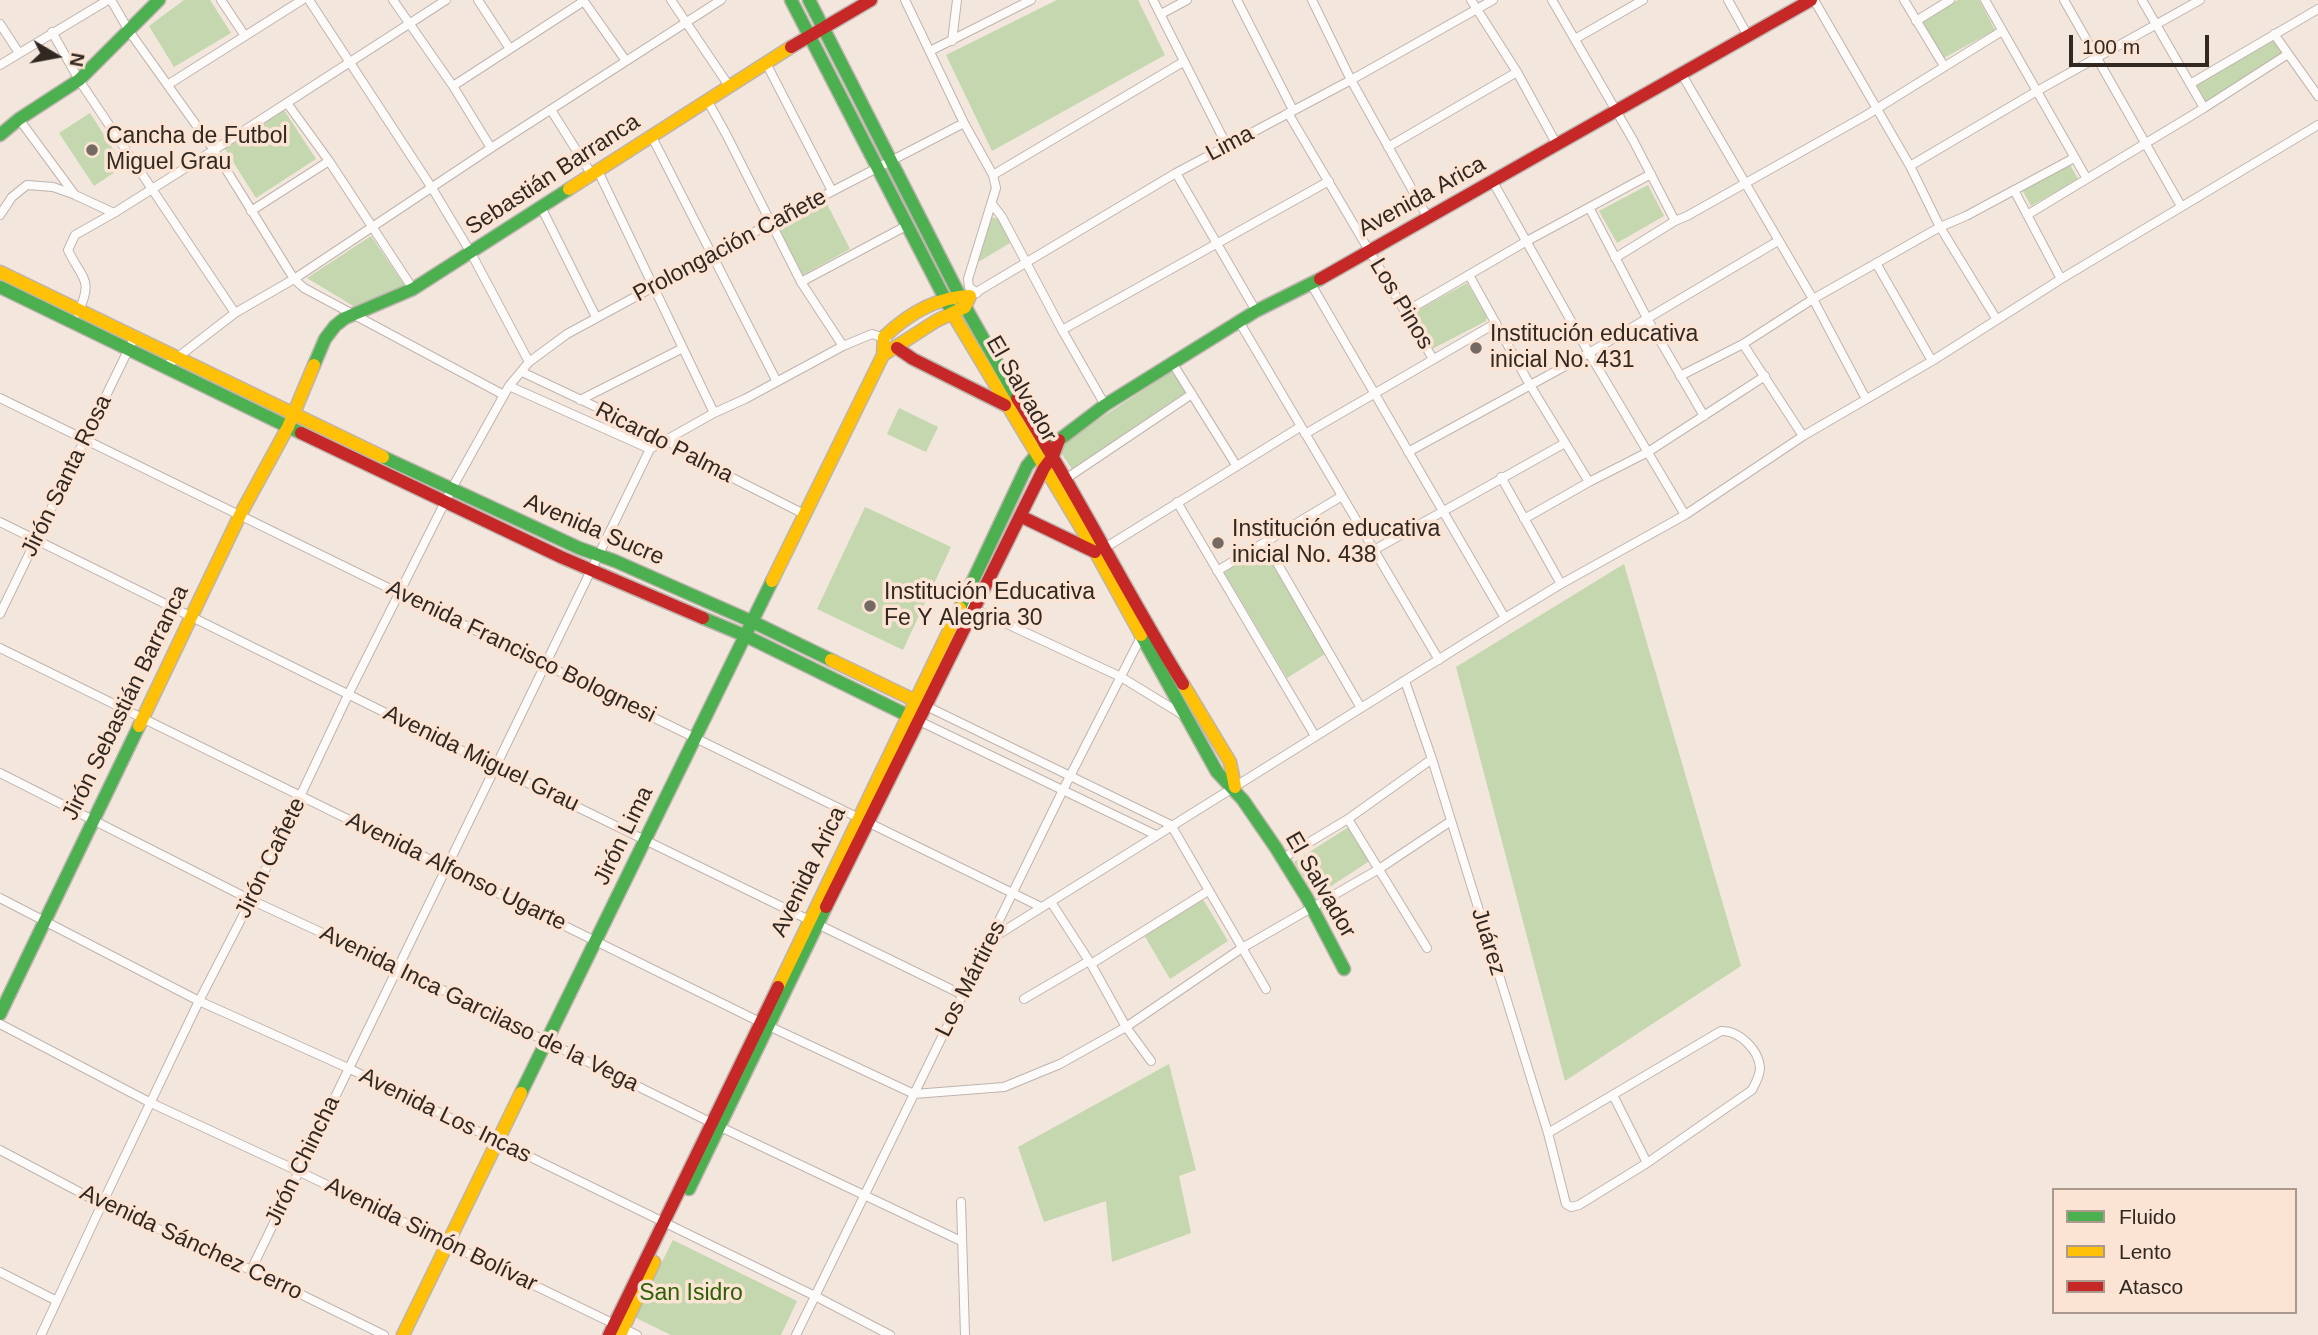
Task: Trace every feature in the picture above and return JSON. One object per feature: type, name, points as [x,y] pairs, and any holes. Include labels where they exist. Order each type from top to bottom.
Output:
[{"type":"street","points":[[0,65],[109,0],[214,150],[294,279],[304,288],[502,394]]},
{"type":"street","points":[[0,135],[19,119],[79,80],[159,0]]},
{"type":"street","points":[[221,0],[245,36]]},
{"type":"street","points":[[169,84],[302,0]]},
{"type":"street","points":[[309,0],[432,188],[471,253],[529,362]]},
{"type":"street","points":[[393,0],[453,86],[491,148]]},
{"type":"street","points":[[77,317],[86,291],[86,281],[68,250],[75,234],[151,190],[446,0]]},
{"type":"street","points":[[478,0],[510,49]]},
{"type":"street","points":[[453,86],[583,0],[626,61]]},
{"type":"street","points":[[671,0],[729,86]]},
{"type":"street","points":[[165,367],[235,313],[294,279],[721,0]]},
{"type":"street","name":"El Salvador","points":[[791,0],[952,313],[1054,486],[1100,550]]},
{"type":"street","name":"El Salvador","points":[[808,0],[892,161],[968,298],[1016,396],[1053,442]]},
{"type":"street","name":"Sebastián Barranca","points":[[295,413],[316,357],[335,326],[353,314],[413,289],[809,35],[872,0]]},
{"type":"street","points":[[883,355],[952,313],[968,298],[968,279],[996,188],[993,174],[964,123],[905,0]]},
{"type":"street","points":[[952,41],[957,0]]},
{"type":"street","points":[[930,51],[1031,0]]},
{"type":"street","points":[[1153,0],[1227,146]]},
{"type":"street","points":[[1161,14],[1187,0]]},
{"type":"street","name":"Los Pinos","points":[[1237,0],[1291,112],[1433,359]]},
{"type":"street","points":[[1312,0],[1351,80],[1428,218]]},
{"type":"street","points":[[1471,0],[1517,72],[1557,145]]},
{"type":"street","name":"Lima","points":[[968,298],[1176,173],[1351,80],[1493,0]]},
{"type":"street","points":[[1552,0],[1675,220]]},
{"type":"street","points":[[1575,39],[1643,0]]},
{"type":"street","points":[[1728,0],[1748,36]]},
{"type":"street","points":[[1813,0],[1910,166],[1940,227],[1997,320]]},
{"type":"street","name":"Avenida Arica","points":[[617,1331],[967,606],[1027,466],[1035,454],[1105,405],[1256,311],[1311,284],[1813,0]]},
{"type":"street","points":[[1904,0],[1944,66]]},
{"type":"street","points":[[1916,21],[1950,0]]},
{"type":"street","points":[[1985,0],[2087,179]]},
{"type":"street","points":[[2064,0],[2181,206]]},
{"type":"street","points":[[2142,0],[2204,108]]},
{"type":"street","points":[[1910,166],[2200,0]]},
{"type":"street","points":[[2190,84],[2318,9]]},
{"type":"street","points":[[0,24],[19,53]]},
{"type":"street","points":[[1615,258],[1675,220],[1876,108],[2001,31]]},
{"type":"street","points":[[52,32],[79,80],[235,313]]},
{"type":"street","points":[[2274,34],[2318,96]]},
{"type":"street","points":[[2027,215],[2288,54]]},
{"type":"street","points":[[993,174],[1183,62]]},
{"type":"street","points":[[766,63],[832,191]]},
{"type":"street","points":[[1388,147],[1517,72]]},
{"type":"street","points":[[1681,73],[1813,299],[1866,399]]},
{"type":"street","points":[[707,100],[802,282],[843,346]]},
{"type":"street","points":[[287,103],[413,289]]},
{"type":"street","points":[[551,110],[595,173],[714,413]]},
{"type":"street","points":[[19,119],[75,195]]},
{"type":"street","name":"Prolongación Cañete","points":[[509,386],[529,362],[549,346],[596,317],[964,123]]},
{"type":"street","points":[[991,939],[1505,618],[1685,515],[1803,436],[1932,361],[2061,279],[2318,125]]},
{"type":"street","points":[[652,137],[777,382]]},
{"type":"street","points":[[1680,376],[1743,344],[1876,262],[2074,158]]},
{"type":"street","points":[[251,211],[328,161]]},
{"type":"street","points":[[1176,173],[1256,311]]},
{"type":"street","points":[[1405,312],[1527,241],[1651,174]]},
{"type":"street","points":[[1062,330],[1329,181]]},
{"type":"street","points":[[1493,182],[1685,515]]},
{"type":"street","points":[[0,215],[12,197],[27,185],[53,187],[114,213]]},
{"type":"street","points":[[2014,190],[2061,279]]},
{"type":"street","points":[[992,204],[1002,217],[1105,405]]},
{"type":"street","points":[[541,207],[596,317]]},
{"type":"street","points":[[1590,209],[1648,320],[1704,416]]},
{"type":"street","points":[[802,282],[906,226]]},
{"type":"street","points":[[1408,452],[1648,320],[1778,241]]},
{"type":"street","points":[[1876,262],[1932,361]]},
{"type":"street","name":"Avenida Sucre","points":[[0,272],[77,317],[131,344],[165,367],[444,503],[746,636],[1156,835]]},
{"type":"street","points":[[1469,275],[1589,482]]},
{"type":"street","points":[[1311,284],[1505,618]]},
{"type":"street","name":"Avenida Sucre","points":[[0,287],[77,317]]},
{"type":"street","points":[[884,337],[910,316],[946,300],[968,298]]},
{"type":"street","points":[[1240,323],[1440,660]]},
{"type":"street","points":[[1020,516],[1100,550],[1236,465],[1374,393],[1496,323]]},
{"type":"street","points":[[650,449],[843,346],[872,334],[884,337],[913,359],[1006,406]]},
{"type":"street","name":"Jirón Lima","points":[[403,1335],[695,736],[806,515],[883,355],[884,337]]},
{"type":"street","name":"Avenida Sucre","points":[[131,344],[178,358],[451,490],[753,622],[1171,825]]},
{"type":"street","name":"Jirón Santa Rosa","points":[[0,614],[131,344]]},
{"type":"street","points":[[1743,344],[1803,436]]},
{"type":"street","points":[[580,400],[683,348]]},
{"type":"street","points":[[1173,365],[1236,465]]},
{"type":"street","name":"Ricardo Palma","points":[[522,372],[666,440],[705,464],[806,515]]},
{"type":"street","points":[[1524,519],[1648,452],[1765,376]]},
{"type":"street","name":"Jirón Cañete","points":[[41,1335],[349,693],[444,503],[502,394],[509,386]]},
{"type":"street","name":"Ricardo Palma","points":[[509,386],[650,449]]},
{"type":"street","points":[[1054,486],[1192,394]]},
{"type":"street","name":"Avenida Francisco Bolognesi","points":[[0,398],[1041,907]]},
{"type":"street","name":"Jirón Sebastián Barranca","points":[[0,1014],[190,616],[295,413]]},
{"type":"street","name":"Avenida Arica","points":[[967,606],[1053,456],[1053,442]]},
{"type":"street","points":[[1374,551],[1565,443]]},
{"type":"street","name":"Jirón Chincha","points":[[251,1270],[650,449]]},
{"type":"street","name":"El Salvador","points":[[1053,456],[1217,772],[1235,787],[1283,858],[1313,908],[1344,969]]},
{"type":"street","points":[[1501,477],[1561,584]]},
{"type":"street","points":[[1217,571],[1342,496]]},
{"type":"street","points":[[1177,502],[1315,736]]},
{"type":"street","name":"Avenida Miguel Grau","points":[[0,522],[963,995]]},
{"type":"street","points":[[1265,542],[1361,708]]},
{"type":"street","points":[[967,606],[1121,677],[1188,718]]},
{"type":"street","name":"El Salvador","points":[[1144,630],[1230,762],[1235,787]]},
{"type":"street","name":"Los Mártires","points":[[796,1335],[1144,630]]},
{"type":"street","name":"Avenida Alfonso Ugarte","points":[[0,648],[764,1024],[914,1094]]},
{"type":"street","name":"Juárez","points":[[1405,681],[1432,759],[1548,1133],[1566,1204],[1571,1207],[1579,1205],[1647,1163]]},
{"type":"street","points":[[1283,858],[1348,819],[1432,759]]},
{"type":"street","name":"Avenida Inca Garcilaso de la Vega","points":[[0,773],[251,900],[548,1040],[716,1125],[961,1241]]},
{"type":"street","points":[[1348,819],[1427,948]]},
{"type":"street","points":[[914,1094],[1011,1086],[1060,1064],[1126,1027],[1242,948],[1380,869],[1451,821]]},
{"type":"street","points":[[1171,825],[1266,989]]},
{"type":"street","points":[[1024,999],[1209,891]]},
{"type":"street","name":"Avenida Los Incas","points":[[0,898],[199,1001],[348,1068],[890,1335]]},
{"type":"street","points":[[1051,902],[1090,962],[1126,1027],[1151,1061]]},
{"type":"street","name":"Avenida Simón Bolívar","points":[[0,1024],[151,1103],[449,1243],[617,1331],[637,1335]]},
{"type":"street","points":[[1548,1133],[1721,1031],[1731,1031],[1743,1038],[1760,1067],[1752,1090],[1647,1163],[1613,1095]]},
{"type":"street","name":"Avenida Sánchez Cerro","points":[[0,1150],[102,1204],[251,1270],[384,1335]]},
{"type":"street","points":[[961,1202],[965,1335]]},
{"type":"street","points":[[0,1272],[57,1301]]},
{"type":"green space","points":[[184,0],[210,0],[231,33],[174,67],[149,26]]},
{"type":"green space","points":[[1057,0],[1138,0],[1165,55],[992,151],[946,55]]},
{"type":"green space","points":[[1958,0],[1979,0],[1995,30],[1942,59],[1922,21]]},
{"type":"green space","points":[[2273,38],[2282,54],[2204,103],[2193,85]]},
{"type":"green space","points":[[282,107],[316,159],[256,198],[223,146]]},
{"type":"green space","name":"Cancha de Futbol Miguel Grau","points":[[90,113],[124,166],[94,186],[59,133]]},
{"type":"green space","points":[[2066,157],[2078,179],[2031,206],[2019,184]]},
{"type":"green space","points":[[1648,185],[1664,216],[1617,243],[1599,211]]},
{"type":"green space","points":[[827,204],[850,249],[803,275],[779,229]]},
{"type":"green space","points":[[992,217],[1000,220],[1010,243],[980,261],[975,260],[989,220]]},
{"type":"green space","points":[[371,236],[405,286],[355,307],[307,278]]},
{"type":"green space","points":[[1467,283],[1487,317],[1486,321],[1432,349],[1411,314]]},
{"type":"green space","points":[[1172,371],[1186,392],[1072,469],[1057,447]]},
{"type":"green space","points":[[899,408],[938,427],[926,452],[887,434]]},
{"type":"green space","points":[[865,507],[951,547],[903,650],[817,609]]},
{"type":"green space","points":[[1263,548],[1325,654],[1287,678],[1224,572]]},
{"type":"green space","points":[[1624,564],[1741,966],[1565,1081],[1456,667]]},
{"type":"green space","points":[[1350,826],[1371,860],[1316,896],[1294,862]]},
{"type":"green space","points":[[1201,900],[1228,941],[1170,979],[1144,935]]},
{"type":"green space","points":[[1169,1064],[1196,1170],[1179,1176],[1191,1233],[1112,1262],[1106,1201],[1044,1222],[1018,1147]]},
{"type":"green space","name":"San Isidro","points":[[673,1240],[797,1301],[781,1335],[671,1335],[634,1317]]},
{"type":"traffic: fast","points":[[0,135],[19,119],[79,80],[159,0]]},
{"type":"traffic: fast","points":[[791,0],[954,316]]},
{"type":"traffic: fast","points":[[809,0],[967,310],[1017,398]]},
{"type":"traffic: fast","points":[[314,365],[325,339],[345,318],[413,289],[569,189]]},
{"type":"traffic: fast","points":[[960,608],[1027,466],[1046,443],[1059,440],[1105,405],[1256,311],[1320,279]]},
{"type":"traffic: fast","points":[[0,287],[301,433]]},
{"type":"traffic: fast","points":[[383,457],[579,548],[615,561],[753,622],[831,660]]},
{"type":"traffic: fast","points":[[521,1093],[772,581]]},
{"type":"traffic: fast","points":[[703,618],[746,636],[909,716]]},
{"type":"traffic: fast","points":[[1141,635],[1217,772],[1243,800],[1276,848],[1307,898],[1344,969]]},
{"type":"traffic: fast","points":[[0,1014],[139,726]]},
{"type":"traffic: fast","points":[[689,1189],[826,907]]},
{"type":"traffic: slow","points":[[569,189],[791,47]]},
{"type":"traffic: slow","points":[[0,272],[383,457]]},
{"type":"traffic: slow","points":[[772,581],[883,355],[884,337],[923,308],[934,303],[970,296],[965,307],[936,321],[883,355]]},
{"type":"traffic: slow","points":[[954,316],[1096,553],[1141,635]]},
{"type":"traffic: slow","points":[[139,726],[240,515],[288,427],[314,365]]},
{"type":"traffic: slow","points":[[778,987],[960,608]]},
{"type":"traffic: slow","points":[[831,660],[916,701]]},
{"type":"traffic: slow","points":[[1183,684],[1230,762],[1235,787]]},
{"type":"traffic: slow","points":[[403,1335],[521,1093]]},
{"type":"traffic: slow","points":[[620,1335],[654,1262]]},
{"type":"traffic: jam","points":[[791,47],[871,0]]},
{"type":"traffic: jam","points":[[1320,279],[1811,0]]},
{"type":"traffic: jam","points":[[897,348],[913,359],[1005,405]]},
{"type":"traffic: jam","points":[[1017,398],[1183,684]]},
{"type":"traffic: jam","points":[[301,433],[561,557],[703,618]]},
{"type":"traffic: jam","points":[[826,907],[1059,440]]},
{"type":"traffic: jam","points":[[1020,516],[1095,552]]},
{"type":"traffic: jam","points":[[609,1335],[778,987]]},
{"type":"place","name":"Cancha de Futbol Miguel Grau","points":[[92,150]]},
{"type":"place","name":"Institución educativa inicial No. 431","points":[[1476,348]]},
{"type":"place","name":"Institución educativa inicial No. 438","points":[[1218,543]]},
{"type":"place","name":"Institución Educativa Fe Y Alegria 30","points":[[870,606]]}]
